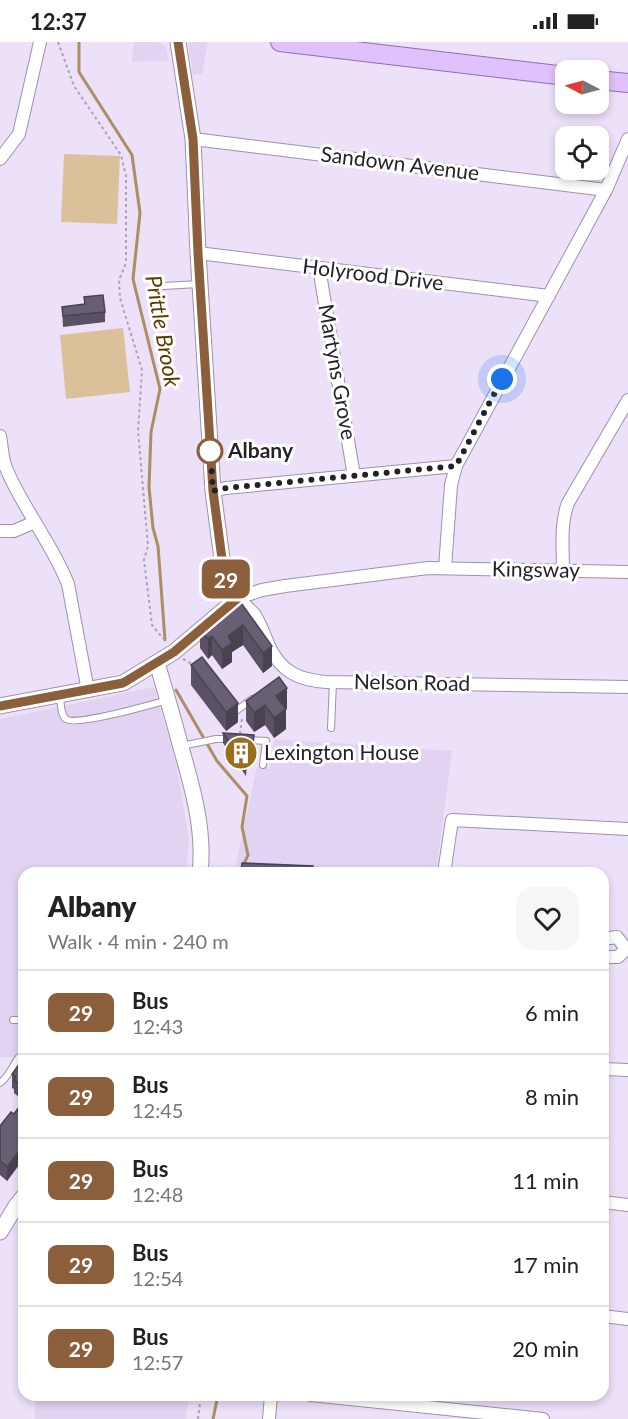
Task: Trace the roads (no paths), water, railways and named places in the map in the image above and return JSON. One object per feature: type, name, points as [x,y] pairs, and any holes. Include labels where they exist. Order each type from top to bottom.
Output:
[{"type":"main road","points":[[280,42],[555,75]]},
{"type":"main road","points":[[609,81],[628,83]]},
{"type":"street","points":[[0,159],[19,134],[40,42]]},
{"type":"street","points":[[0,706],[123,683],[174,652],[238,598],[228,586],[224,574],[213,491],[193,139],[178,42]]},
{"type":"street","name":"Sandown Avenue","points":[[193,139],[606,190]]},
{"type":"street","points":[[445,567],[451,485],[456,466],[606,190],[628,139]]},
{"type":"street","name":"Holyrood Drive","points":[[198,253],[549,296]]},
{"type":"street","name":"Martyns Grove","points":[[319,268],[354,476]]},
{"type":"street","points":[[563,571],[564,512],[628,400]]},
{"type":"street","points":[[0,436],[5,466],[62,568],[68,584],[88,691]]},
{"type":"street","points":[[213,491],[456,466]]},
{"type":"street","points":[[0,531],[15,531],[35,522]]},
{"type":"street","name":"Kingsway","points":[[238,598],[262,590],[285,586],[428,568],[628,572]]},
{"type":"street","name":"Nelson Road","points":[[238,598],[254,614],[284,674],[304,679],[333,682],[628,687]]},
{"type":"street","points":[[157,663],[195,800],[200,829],[200,867]]},
{"type":"street","points":[[445,867],[452,820],[628,829]]},
{"type":"street","points":[[609,938],[617,937],[627,949],[618,957],[609,957]]},
{"type":"street","points":[[609,1069],[628,1070]]},
{"type":"street","points":[[609,1203],[628,1205]]},
{"type":"street","points":[[0,1232],[18,1204]]},
{"type":"street","points":[[609,1317],[628,1319]]},
{"type":"street","points":[[269,1419],[270,1401]]},
{"type":"street","points":[[369,1401],[543,1419]]},
{"type":"lane","points":[[164,286],[200,284]]},
{"type":"lane","points":[[331,728],[333,682]]},
{"type":"lane","points":[[230,704],[236,711],[262,691]]},
{"type":"lane","points":[[60,696],[62,712],[69,721],[97,718],[169,700]]},
{"type":"lane","points":[[181,746],[216,739],[266,741],[263,765]]},
{"type":"lane","points":[[0,1083],[6,1079],[18,1058]]},
{"type":"waterway","name":"Prittle Brook","points":[[79,42],[79,72],[132,155],[140,213],[133,279],[160,389],[151,432],[149,487],[153,528],[158,546],[165,640]]},
{"type":"waterway","name":"Prittle Brook","points":[[176,690],[217,761],[247,796],[242,827],[248,855],[243,867]]},
{"type":"waterway","name":"Prittle Brook","points":[[213,1419],[217,1401]]},
{"type":"place","name":"Albany","points":[[210,451]]},
{"type":"place","name":"Lexington House","points":[[241,753]]}]
